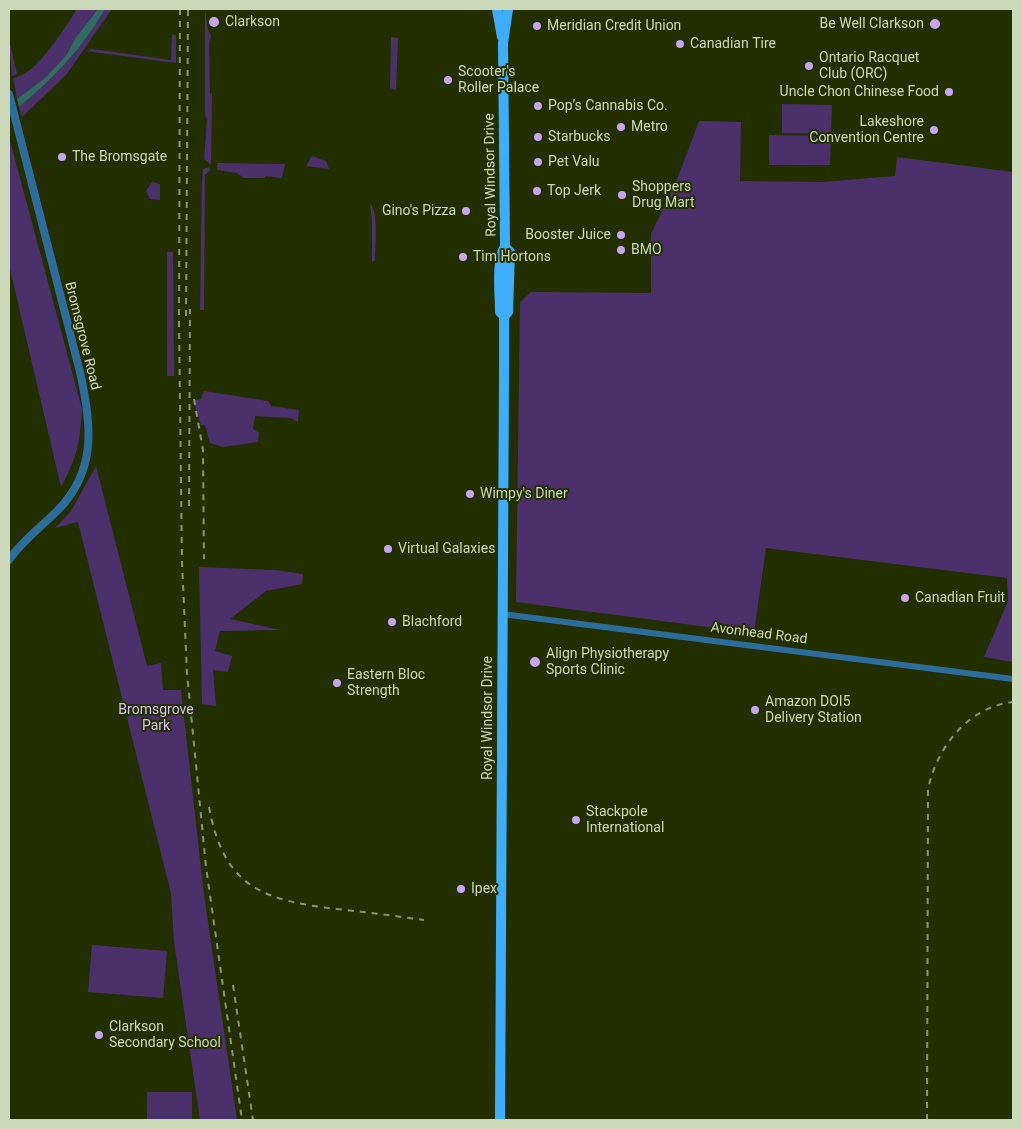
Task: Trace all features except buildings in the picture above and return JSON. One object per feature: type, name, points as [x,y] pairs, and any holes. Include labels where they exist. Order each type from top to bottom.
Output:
[{"type":"main road","name":"Royal Windsor Drive","points":[[496,9],[503,43]]},
{"type":"main road","name":"Royal Windsor Drive","points":[[500,1120],[504,316],[500,312],[501,252],[505,247],[503,43],[508,9]]},
{"type":"street","name":"Bromsgrove Road","points":[[9,97],[78,364],[88,412],[90,432],[89,446],[83,469],[66,501],[16,549],[9,560]]},
{"type":"street","name":"Avonhead Road","points":[[502,614],[1013,679]]},
{"type":"green space","points":[[77,9],[98,9],[74,40],[67,54],[46,77],[17,99],[13,78],[31,69],[40,60],[58,38]]},
{"type":"green space","points":[[105,9],[112,9],[66,75],[22,117],[19,107],[67,62],[87,37]]},
{"type":"green space","points":[[205,9],[208,30],[211,36],[209,43],[210,93],[212,94],[211,165],[204,159],[207,120],[205,115]]},
{"type":"green space","points":[[172,35],[176,35],[176,63],[86,51],[92,49],[171,60]]},
{"type":"green space","points":[[391,37],[398,38],[396,90],[390,88]]},
{"type":"green space","points":[[9,40],[17,74],[12,76]]},
{"type":"green space","points":[[782,104],[832,105],[831,134],[782,133]]},
{"type":"green space","points":[[699,121],[741,122],[740,181],[823,182],[895,176],[897,157],[1013,172],[1013,662],[984,657],[1008,601],[1007,578],[766,548],[754,633],[516,602],[520,302],[531,292],[651,293],[651,234],[678,177]]},
{"type":"green space","points":[[769,135],[831,136],[830,165],[769,165]]},
{"type":"green space","points":[[9,137],[82,409],[77,450],[61,487],[9,265]]},
{"type":"green space","points":[[312,156],[326,161],[329,169],[306,166]]},
{"type":"green space","points":[[217,163],[285,164],[282,178],[266,176],[264,178],[244,178],[237,173],[217,170]]},
{"type":"green space","points":[[210,167],[210,170],[205,175],[204,310],[200,310],[202,182],[203,169]]},
{"type":"green space","points":[[152,182],[160,184],[160,200],[150,199],[146,191]]},
{"type":"green space","points":[[370,203],[375,215],[376,230],[375,260],[372,262],[372,223]]},
{"type":"green space","points":[[167,252],[173,252],[174,376],[167,376]]},
{"type":"green space","points":[[204,391],[268,401],[271,406],[299,410],[298,422],[291,418],[255,416],[253,429],[259,433],[258,442],[223,447],[210,443],[205,425],[201,425],[195,407],[195,400],[201,399]]},
{"type":"green space","name":"Bromsgrove Park","points":[[96,466],[147,666],[161,663],[163,690],[181,690],[204,895],[237,1120],[200,1120],[174,942],[171,893],[78,522],[55,528],[71,511]]},
{"type":"green space","points":[[199,567],[275,570],[303,574],[302,584],[266,591],[230,619],[280,630],[220,631],[215,651],[232,656],[228,672],[213,670],[216,706],[202,704]]},
{"type":"green space","points":[[92,945],[167,951],[163,998],[88,992]]},
{"type":"green space","points":[[147,1092],[192,1092],[192,1120],[147,1120]]},
{"type":"water","points":[[98,9],[105,9],[77,50],[56,74],[19,107],[17,99],[46,77],[67,54],[74,40]]},
{"type":"railway","points":[[180,9],[179,321],[182,562],[187,673],[206,867],[242,1120]]},
{"type":"railway","points":[[186,316],[188,9]]},
{"type":"railway","points":[[189,506],[190,309]]},
{"type":"railway","points":[[194,399],[203,450],[204,559]]},
{"type":"railway","points":[[927,1120],[928,789],[932,773],[939,758],[957,732],[982,712],[997,705],[1013,702]]},
{"type":"railway","points":[[209,807],[216,834],[225,856],[237,872],[251,885],[268,894],[287,901],[310,905],[424,920]]},
{"type":"railway","points":[[233,985],[253,1120]]},
{"type":"place","name":"Clarkson","points":[[214,22]]},
{"type":"place","name":"Be Well Clarkson","points":[[935,24]]},
{"type":"place","name":"Meridian Credit Union","points":[[537,26]]},
{"type":"place","name":"Canadian Tire","points":[[680,44]]},
{"type":"place","name":"Ontario Racquet Club (ORC)","points":[[809,66]]},
{"type":"place","name":"Scooter's Roller Palace","points":[[448,80]]},
{"type":"place","name":"Uncle Chon Chinese Food","points":[[949,92]]},
{"type":"place","name":"Pop’s Cannabis Co.","points":[[538,106]]},
{"type":"place","name":"Metro","points":[[621,127]]},
{"type":"place","name":"Lakeshore Convention Centre","points":[[934,130]]},
{"type":"place","name":"Starbucks","points":[[538,137]]},
{"type":"place","name":"The Bromsgate","points":[[62,157]]},
{"type":"place","name":"Pet Valu","points":[[538,162]]},
{"type":"place","name":"Top Jerk","points":[[537,191]]},
{"type":"place","name":"Shoppers Drug Mart","points":[[622,195]]},
{"type":"place","name":"Gino's Pizza","points":[[466,211]]},
{"type":"place","name":"Booster Juice","points":[[621,235]]},
{"type":"place","name":"BMO","points":[[621,250]]},
{"type":"place","name":"Tim Hortons","points":[[463,257]]},
{"type":"place","name":"Wimpy's Diner","points":[[470,494]]},
{"type":"place","name":"Virtual Galaxies","points":[[388,549]]},
{"type":"place","name":"Canadian Fruit","points":[[905,598]]},
{"type":"place","name":"Blachford","points":[[392,622]]},
{"type":"place","name":"Align Physiotherapy Sports Clinic","points":[[535,662]]},
{"type":"place","name":"Eastern Bloc Strength","points":[[337,683]]},
{"type":"place","name":"Amazon DOI5 Delivery Station","points":[[755,710]]},
{"type":"place","name":"Stackpole International","points":[[576,820]]},
{"type":"place","name":"Ipex","points":[[461,889]]},
{"type":"place","name":"Clarkson Secondary School","points":[[99,1035]]}]
